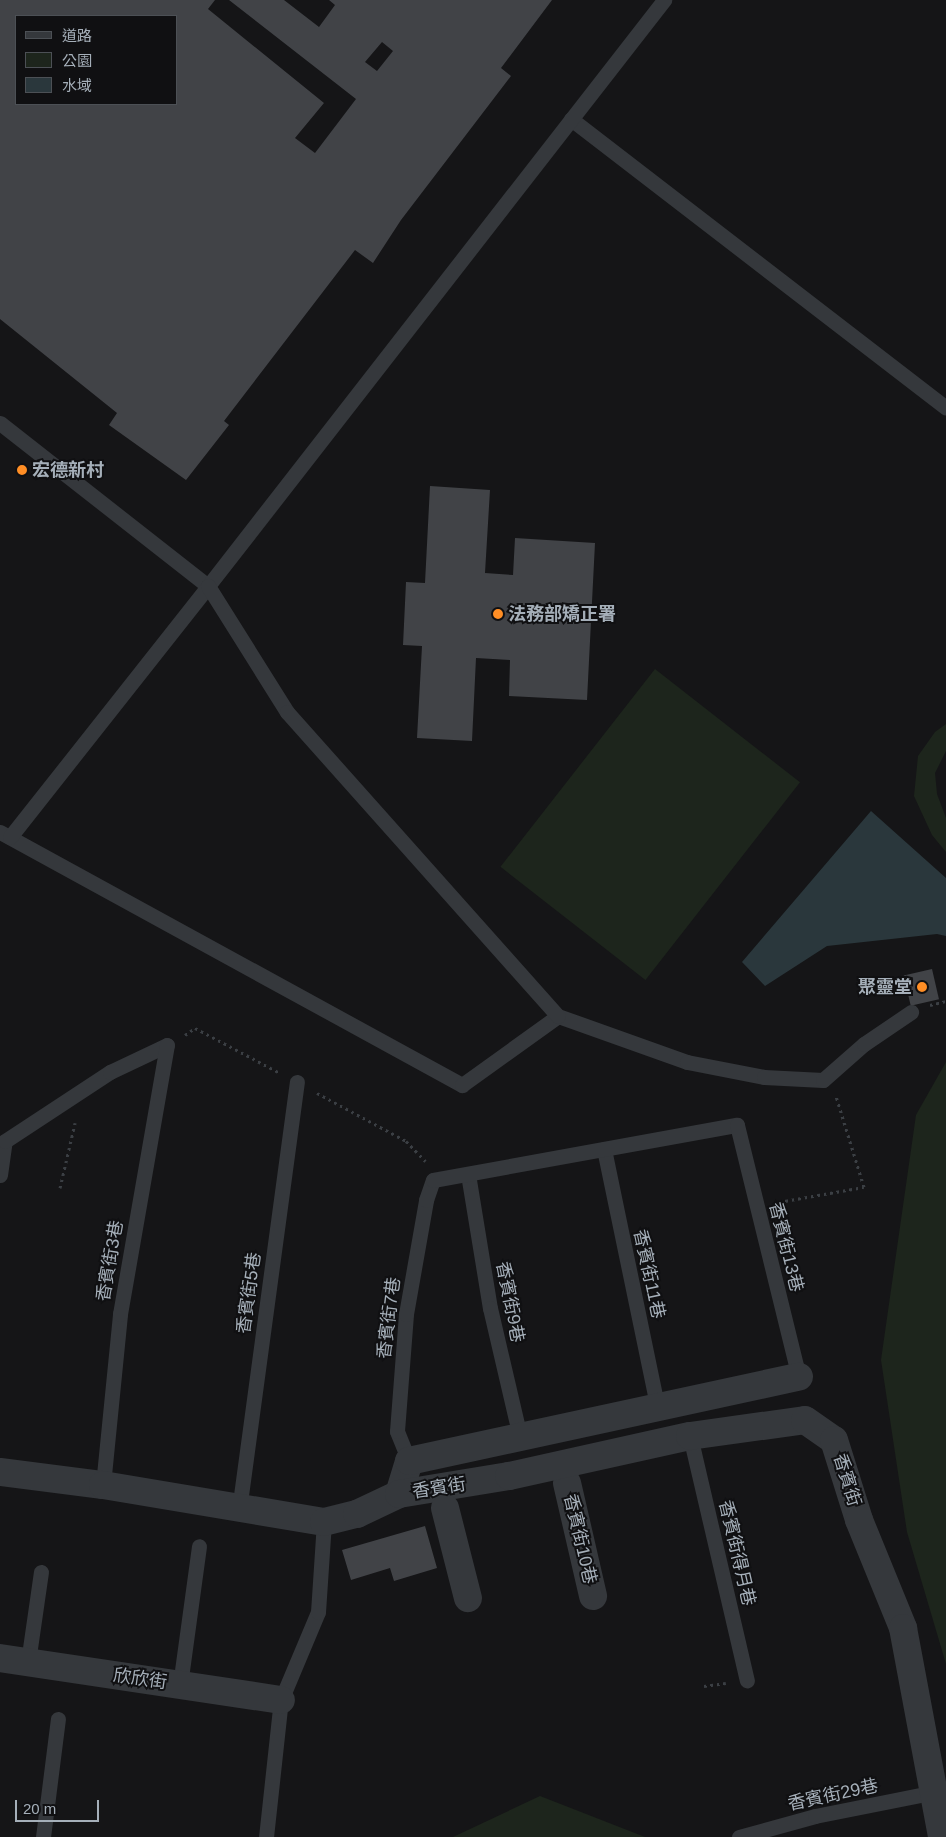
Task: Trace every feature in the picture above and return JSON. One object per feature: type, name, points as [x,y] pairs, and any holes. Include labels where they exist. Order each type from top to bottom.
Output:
[{"type":"street","name":"香賓街","points":[[399,1494],[409,1461],[657,1406],[799,1377]]},
{"type":"street","name":"香賓街","points":[[0,1472],[104,1484],[239,1510],[324,1522],[357,1514],[399,1494],[518,1474],[690,1436],[805,1420],[834,1440],[859,1520],[903,1628],[942,1837]]},
{"type":"street","name":"香賓街10巷","points":[[567,1483],[593,1596]]},
{"type":"street","points":[[445,1508],[468,1598]]},
{"type":"street","name":"欣欣街","points":[[0,1658],[281,1700]]},
{"type":"lane","points":[[558,1016],[462,1085],[5,834],[208,586],[664,0]]},
{"type":"lane","points":[[571,119],[946,408]]},
{"type":"lane","points":[[0,423],[208,586],[287,712],[558,1016],[687,1062],[764,1077],[823,1080],[864,1044],[911,1012]]},
{"type":"lane","points":[[0,1174],[5,1141],[110,1072],[167,1045]]},
{"type":"lane","name":"香賓街3巷","points":[[104,1484],[120,1314],[167,1045]]},
{"type":"lane","name":"香賓街5巷","points":[[239,1510],[297,1082]]},
{"type":"lane","name":"香賓街13巷","points":[[604,1149],[737,1125],[799,1377]]},
{"type":"lane","points":[[433,1180],[604,1149]]},
{"type":"lane","name":"香賓街11巷","points":[[604,1149],[657,1406]]},
{"type":"lane","name":"香賓街9巷","points":[[468,1174],[490,1308],[520,1437]]},
{"type":"lane","name":"香賓街7巷","points":[[409,1461],[397,1431],[406,1314],[426,1200],[433,1180]]},
{"type":"lane","name":"香賓街得月巷","points":[[690,1436],[747,1680]]},
{"type":"lane","points":[[266,1837],[281,1700],[318,1612],[324,1522]]},
{"type":"lane","points":[[180,1685],[199,1546]]},
{"type":"lane","points":[[28,1662],[41,1572]]},
{"type":"lane","points":[[43,1837],[58,1718]]},
{"type":"lane","name":"香賓街29巷","points":[[739,1837],[815,1816],[935,1792]]},
{"type":"path","points":[[167,1045],[195,1028],[406,1141],[423,1158],[433,1180]]},
{"type":"path","points":[[757,1206],[864,1187],[829,1074]]},
{"type":"path","points":[[60,1188],[82,1090]]},
{"type":"green space","points":[[655,669],[800,782],[645,980],[500,867]]},
{"type":"green space","points":[[946,724],[946,751],[935,773],[937,794],[946,818],[946,852],[932,835],[914,796],[918,756],[935,732]]},
{"type":"green space","points":[[946,1062],[946,1664],[907,1532],[881,1360],[916,1115]]},
{"type":"green space","points":[[540,1796],[645,1837],[453,1837]]},
{"type":"water","points":[[871,811],[946,878],[946,936],[937,934],[827,946],[765,986],[742,962]]},
{"type":"building","points":[[0,0],[215,0],[208,9],[324,103],[295,138],[315,153],[356,99],[229,0],[284,0],[319,27],[335,5],[329,0],[552,0],[501,68],[511,76],[401,220],[373,263],[355,250],[224,421],[229,425],[186,480],[109,425],[117,413],[0,319]],"holes":[[[382,42],[393,51],[377,71],[365,62]]]},
{"type":"building","name":"法務部矯正署","points":[[430,486],[490,490],[485,573],[513,575],[515,538],[595,543],[587,700],[509,696],[510,660],[476,658],[472,741],[417,738],[422,646],[403,645],[406,582],[425,583]]},
{"type":"building","name":"聚靈堂","points":[[932,969],[939,999],[911,1006],[904,976]]},
{"type":"building","points":[[425,1526],[437,1568],[394,1581],[390,1568],[351,1580],[342,1550]]},
{"type":"place","name":"宏德新村","points":[[22,470]]},
{"type":"place","name":"法務部矯正署","points":[[498,614]]},
{"type":"place","name":"聚靈堂","points":[[922,987]]}]
